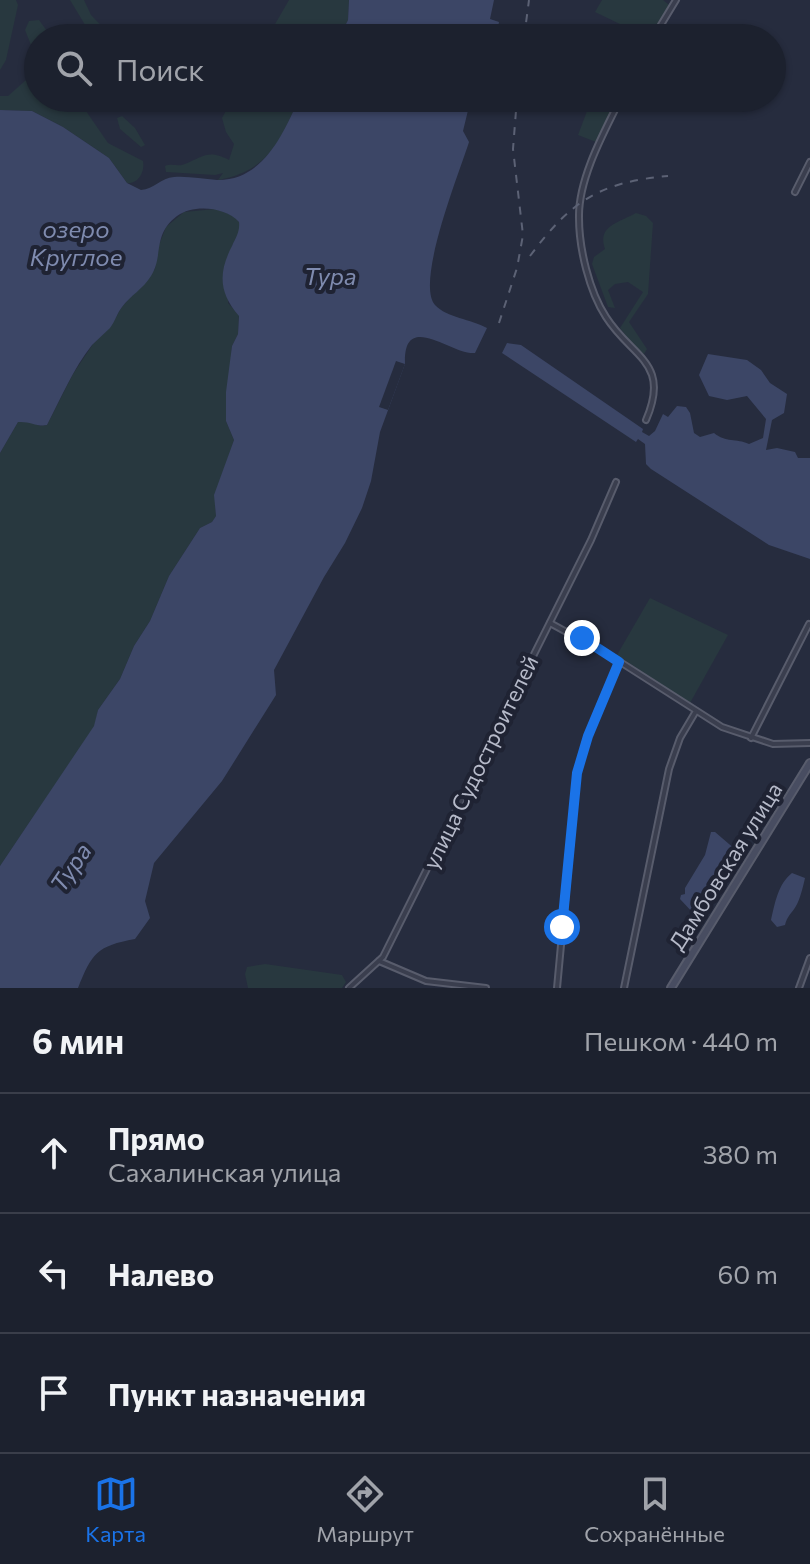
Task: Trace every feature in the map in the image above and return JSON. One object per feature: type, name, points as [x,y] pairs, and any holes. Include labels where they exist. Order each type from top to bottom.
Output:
[{"type":"main road","name":"Дамбовская улица","points":[[671,988],[810,763]]},
{"type":"street","points":[[661,24],[676,0]]},
{"type":"street","points":[[614,112],[601,138],[583,193],[579,217],[582,257],[605,315],[644,359],[653,375],[655,391],[646,420]]},
{"type":"street","points":[[795,192],[810,162]]},
{"type":"street","name":"улица Судостроителей","points":[[349,988],[379,961],[550,623],[616,482]]},
{"type":"street","points":[[550,623],[582,638],[722,727],[773,744],[810,743]]},
{"type":"street","points":[[751,738],[809,624]]},
{"type":"street","points":[[557,988],[577,773],[588,736],[619,662]]},
{"type":"street","points":[[624,988],[669,769],[680,738],[696,711]]},
{"type":"street","points":[[799,988],[810,958]]},
{"type":"street","points":[[379,961],[406,975],[438,985],[459,983],[486,988]]},
{"type":"shaded area","points":[[0,0],[16,0],[18,5],[6,60],[0,70]]},
{"type":"shaded area","points":[[70,0],[84,0],[100,24],[85,24]]},
{"type":"shaded area","points":[[289,0],[349,0],[346,24],[275,24]]},
{"type":"shaded area","points":[[602,0],[663,0],[669,5],[657,24],[620,24],[595,12]]},
{"type":"shaded area","points":[[39,20],[42,24],[28,24]]},
{"type":"shaded area","points":[[24,82],[24,111],[0,110],[0,96],[8,96]]},
{"type":"shaded area","points":[[34,112],[87,112],[108,143],[143,161],[142,173],[138,179],[127,183],[109,158]]},
{"type":"shaded area","points":[[225,112],[292,112],[270,152],[249,170],[218,180],[223,173],[166,172],[165,166],[182,165],[206,155],[229,160],[234,144],[222,118]]},
{"type":"shaded area","points":[[587,112],[612,112],[596,142],[578,135]]},
{"type":"shaded area","points":[[122,116],[135,128],[145,145],[141,147],[120,129],[117,118]]},
{"type":"shaded area","points":[[215,209],[233,215],[239,222],[240,231],[232,246],[228,303],[239,315],[238,334],[232,346],[226,421],[234,440],[215,495],[216,516],[200,528],[169,576],[120,679],[98,710],[95,726],[0,866],[0,453],[18,422],[47,425],[73,374],[93,344],[111,326],[121,308],[155,269],[157,250],[166,227],[184,212]]},
{"type":"shaded area","points":[[636,213],[646,216],[653,223],[648,294],[629,322],[647,349],[644,354],[620,328],[643,292],[628,282],[615,284],[608,290],[615,308],[608,307],[592,264],[594,257],[605,249],[603,241],[607,230]]},
{"type":"shaded area","points":[[650,598],[728,635],[690,703],[617,655]]},
{"type":"shaded area","points":[[265,964],[342,975],[346,982],[342,988],[248,988],[247,967]]},
{"type":"water","points":[[349,0],[494,0],[490,19],[499,22],[346,24]]},
{"type":"water","name":"Тура","points":[[0,110],[34,112],[63,127],[109,158],[127,183],[141,190],[174,177],[217,180],[247,173],[270,152],[292,112],[468,112],[463,131],[469,142],[441,226],[430,293],[440,309],[487,328],[475,353],[420,337],[412,339],[406,348],[405,364],[380,432],[371,481],[362,508],[274,670],[276,695],[222,781],[154,863],[145,901],[150,918],[135,939],[104,948],[98,953],[87,967],[78,988],[0,988],[0,866],[94,726],[98,710],[120,679],[169,576],[200,528],[216,516],[214,495],[234,440],[226,421],[226,392],[239,316],[224,291],[223,274],[239,222],[218,210],[200,209],[184,212],[169,223],[161,238],[151,276],[85,354],[47,425],[18,422],[0,453]]},
{"type":"water","points":[[507,343],[521,345],[649,436],[663,414],[668,417],[677,406],[686,407],[694,433],[700,437],[714,433],[749,444],[763,438],[766,419],[747,396],[727,400],[709,396],[699,375],[708,354],[747,360],[761,370],[770,383],[787,394],[784,413],[772,420],[766,450],[777,448],[795,452],[798,458],[810,458],[810,559],[769,545],[651,469],[646,464],[645,444],[638,439],[636,442],[502,353]]},
{"type":"water","points":[[711,832],[736,850],[694,914],[680,899],[705,855]]},
{"type":"water","points":[[792,873],[805,878],[802,889],[785,925],[777,927],[771,920],[776,901],[780,888]]},
{"type":"pier","points":[[396,361],[405,364],[388,410],[379,407]]},
{"type":"railway","points":[[526,24],[529,0]]},
{"type":"railway","points":[[499,323],[517,268],[523,235],[513,149],[516,112]]},
{"type":"railway","points":[[530,256],[559,222],[588,198],[623,183],[668,176]]},
{"type":"route","points":[[562,927],[577,773],[588,736],[619,662],[582,638]]},
{"type":"water label","name":"озеро Круглое","points":[[76,242]]}]
